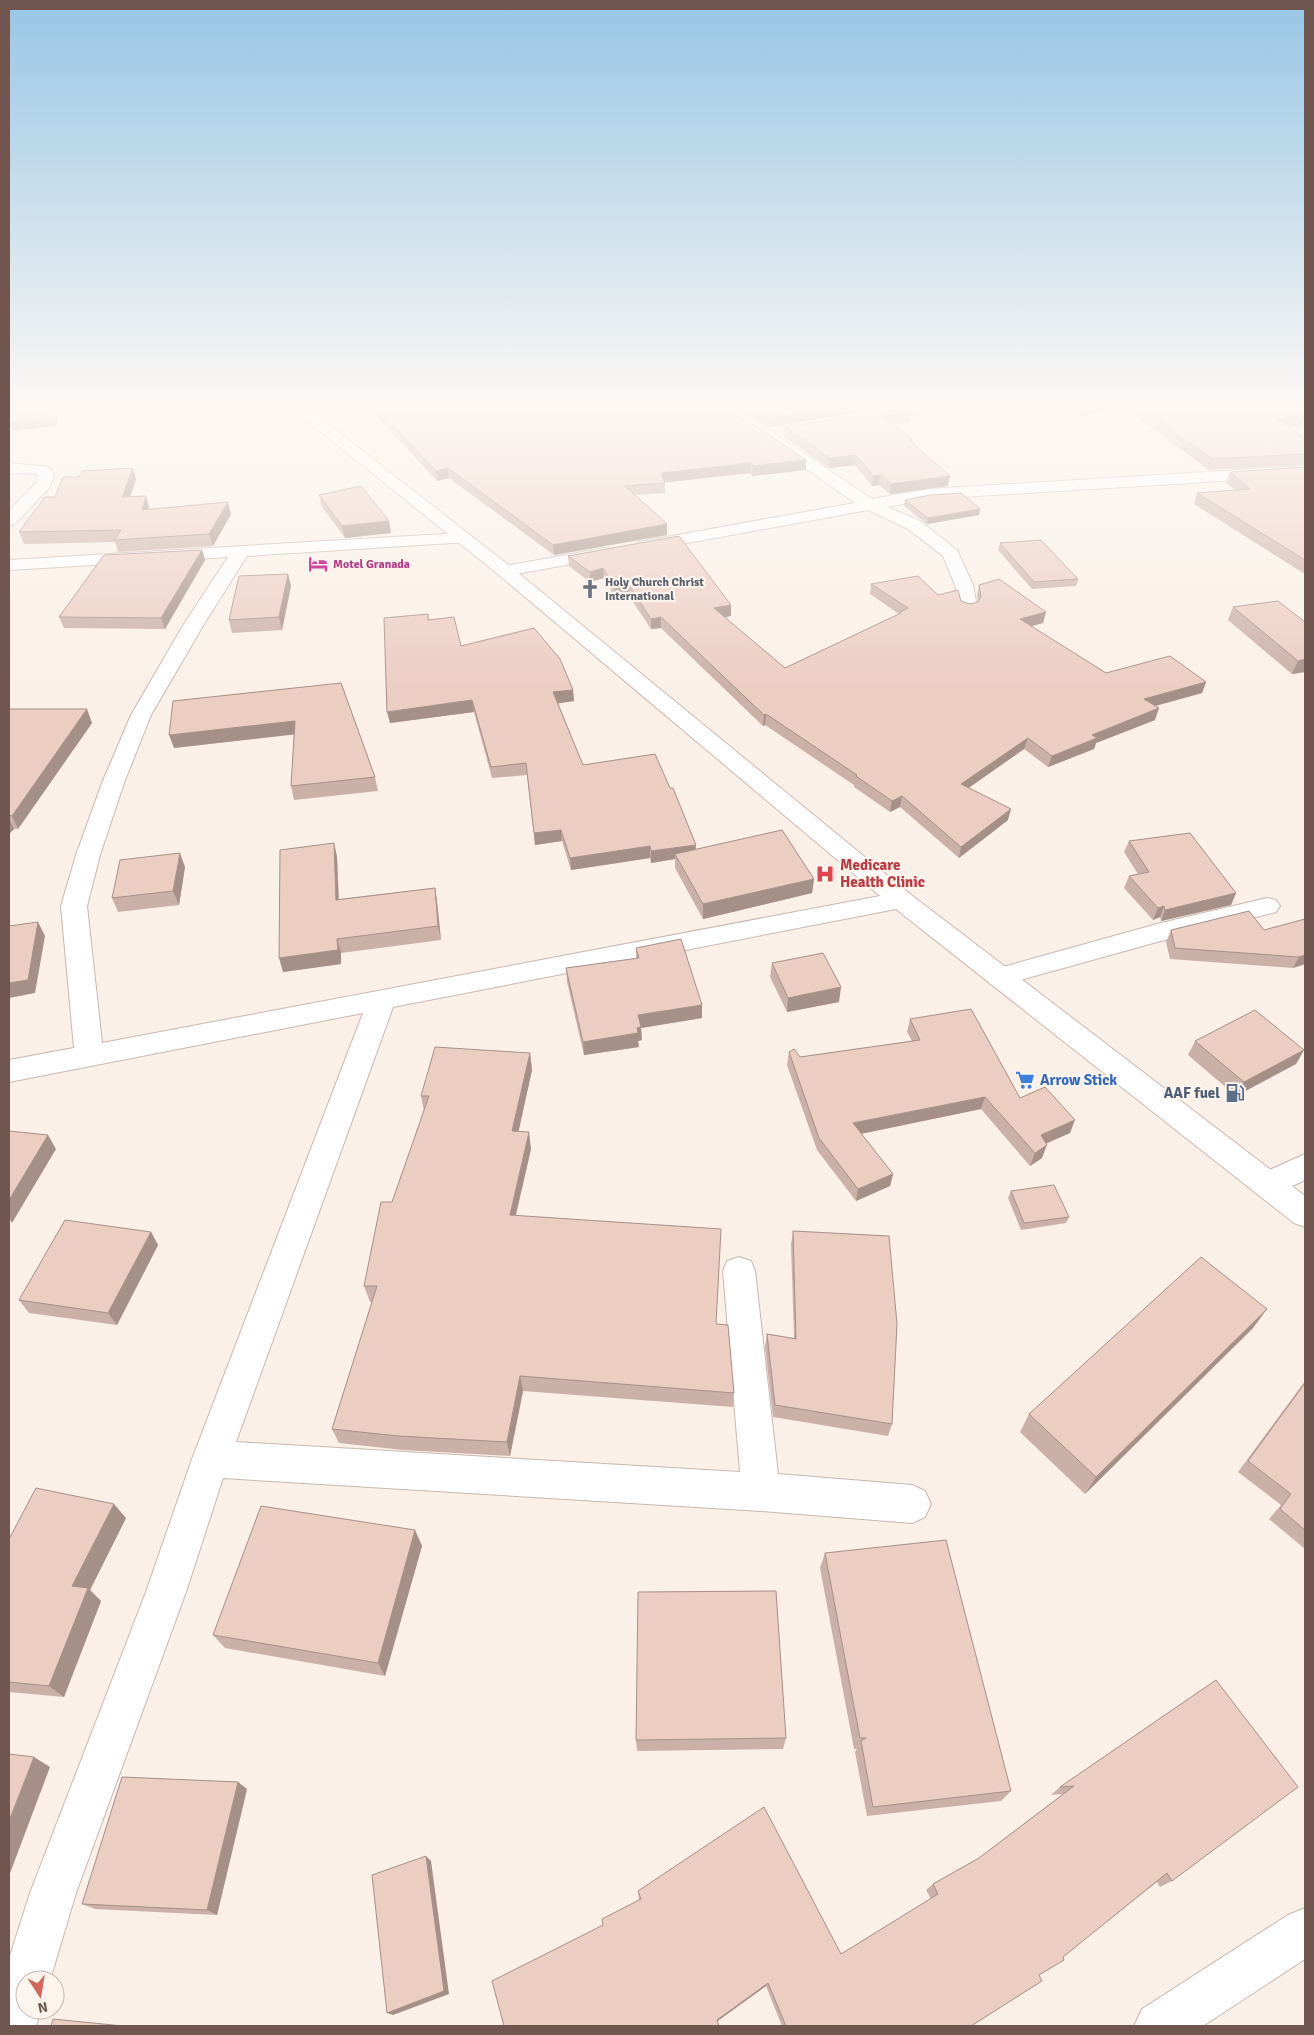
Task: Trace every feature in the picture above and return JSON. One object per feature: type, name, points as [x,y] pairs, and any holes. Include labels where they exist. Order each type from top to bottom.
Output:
[{"type":"street","points":[[9,520],[30,498]]},
{"type":"street","points":[[411,498],[505,571],[901,900],[1269,1184],[1305,1214]]},
{"type":"street","points":[[859,498],[868,504],[914,525],[950,554],[964,585],[968,607]]},
{"type":"street","points":[[505,571],[846,511],[868,504],[905,498]]},
{"type":"street","points":[[9,565],[461,538]]},
{"type":"street","points":[[89,1057],[74,906],[88,854],[113,783],[141,715],[194,624],[241,551]]},
{"type":"street","points":[[9,1071],[901,900]]},
{"type":"street","points":[[999,977],[1157,933],[1267,906]]},
{"type":"street","points":[[28,1970],[53,1893],[166,1592],[211,1459],[382,1000]]},
{"type":"street","points":[[1269,1184],[1305,1166]]},
{"type":"street","points":[[739,1271],[761,1492]]},
{"type":"street","points":[[211,1459],[761,1492],[912,1504]]},
{"type":"street","points":[[1160,2026],[1305,1932]]},
{"type":"street","points":[[11,2026],[15,2013]]},
{"type":"building","points":[[44,498],[145,498],[142,510],[228,502],[209,534],[114,540],[121,530],[19,532]]},
{"type":"building","points":[[321,498],[371,498],[389,521],[342,526]]},
{"type":"building","points":[[489,498],[638,498],[667,524],[553,545]]},
{"type":"building","points":[[915,498],[967,498],[980,509],[928,518],[905,500]]},
{"type":"building","points":[[1205,498],[1305,498],[1305,560]]},
{"type":"building","points":[[679,536],[731,605],[714,608],[785,668],[901,613],[908,608],[871,584],[918,576],[938,595],[958,590],[961,601],[970,604],[978,602],[981,597],[979,585],[999,579],[1046,612],[1020,619],[1106,673],[1170,656],[1206,682],[1144,699],[1159,708],[1092,735],[1097,738],[1052,756],[1028,738],[961,784],[1011,809],[961,847],[902,796],[892,801],[857,775],[766,714],[764,715],[661,617],[651,619],[629,585],[614,587],[603,568],[590,572],[568,556]]},
{"type":"building","points":[[1041,540],[1078,579],[1034,582],[1000,543]]},
{"type":"building","points":[[202,550],[161,618],[59,617],[104,555]]},
{"type":"building","points":[[288,574],[279,617],[229,620],[239,576]]},
{"type":"building","points":[[1278,601],[1305,622],[1305,659],[1298,661],[1233,607]]},
{"type":"building","points":[[428,614],[428,620],[454,617],[461,646],[534,628],[560,659],[573,690],[553,692],[583,765],[655,754],[670,788],[673,788],[696,845],[651,851],[650,846],[570,858],[561,830],[534,833],[526,763],[491,767],[472,700],[387,712],[384,618]]},
{"type":"building","points":[[341,683],[375,777],[291,786],[295,721],[169,735],[173,701]]},
{"type":"building","points":[[9,709],[87,709],[12,816],[9,815]]},
{"type":"building","points":[[782,830],[814,879],[703,904],[675,854]]},
{"type":"building","points":[[1190,833],[1236,893],[1165,910],[1164,906],[1158,908],[1129,876],[1149,872],[1129,841]]},
{"type":"building","points":[[334,843],[336,900],[435,888],[438,926],[337,939],[338,950],[279,958],[280,850]]},
{"type":"building","points":[[180,853],[173,891],[112,898],[120,860]]},
{"type":"building","points":[[1249,911],[1264,930],[1305,919],[1305,955],[1299,957],[1175,948],[1171,930]]},
{"type":"building","points":[[38,922],[28,980],[9,983],[9,926]]},
{"type":"building","points":[[681,939],[702,1005],[638,1015],[641,1027],[637,1028],[638,1033],[583,1042],[566,968],[639,958],[636,948]]},
{"type":"building","points":[[823,953],[841,987],[788,998],[772,963]]},
{"type":"building","points":[[971,1009],[1020,1098],[1045,1087],[1075,1120],[1041,1135],[1047,1145],[1035,1153],[985,1097],[853,1123],[893,1174],[858,1189],[819,1138],[789,1052],[794,1049],[800,1057],[920,1040],[910,1019]]},
{"type":"building","points":[[1255,1010],[1304,1050],[1244,1082],[1195,1041]]},
{"type":"building","points":[[435,1047],[530,1053],[512,1131],[529,1132],[510,1215],[721,1229],[716,1324],[728,1325],[734,1393],[520,1376],[507,1442],[398,1436],[332,1429],[377,1286],[364,1286],[381,1202],[392,1202],[429,1096],[421,1096]]},
{"type":"building","points":[[9,1131],[48,1135],[9,1200]]},
{"type":"building","points":[[1054,1185],[1069,1217],[1024,1223],[1011,1191]]},
{"type":"building","points":[[65,1220],[151,1232],[108,1313],[19,1300]]},
{"type":"building","points":[[793,1231],[889,1236],[897,1324],[892,1424],[775,1405],[767,1334],[796,1339]]},
{"type":"building","points":[[1201,1257],[1267,1309],[1096,1477],[1029,1414]]},
{"type":"building","points":[[1305,1383],[1305,1530],[1280,1509],[1291,1494],[1248,1461]]},
{"type":"building","points":[[36,1488],[114,1504],[72,1586],[88,1588],[49,1686],[9,1682],[9,1539]]},
{"type":"building","points":[[261,1506],[415,1530],[378,1663],[213,1635]]},
{"type":"building","points":[[946,1540],[1011,1791],[873,1807],[861,1741],[866,1738],[860,1738],[825,1553]]},
{"type":"building","points":[[776,1591],[786,1738],[636,1740],[638,1592]]},
{"type":"building","points":[[1216,1680],[1298,1787],[1172,1881],[1167,1873],[1063,1957],[1064,1960],[1039,1975],[1042,1981],[971,2026],[786,2026],[768,1983],[717,2020],[719,2026],[504,2026],[492,1981],[603,1925],[602,1919],[641,1899],[638,1891],[764,1807],[841,1954],[938,1894],[933,1884],[979,1858],[1074,1786],[1060,1787]]},
{"type":"building","points":[[9,1754],[34,1757],[9,1821]]},
{"type":"building","points":[[122,1777],[238,1782],[207,1910],[82,1904]]},
{"type":"building","points":[[426,1856],[444,1991],[387,2013],[372,1875]]},
{"type":"building","points":[[53,2020],[63,2020],[123,2026],[51,2026]]},
{"type":"place","name":"Motel Granada","points":[[318,564]]},
{"type":"place","name":"Holy Church Christ International","points":[[590,589]]},
{"type":"place","name":"Medicare Health Clinic","points":[[825,874]]},
{"type":"place","name":"Arrow Stick","points":[[1025,1080]]},
{"type":"place","name":"AAF fuel","points":[[1235,1093]]}]
